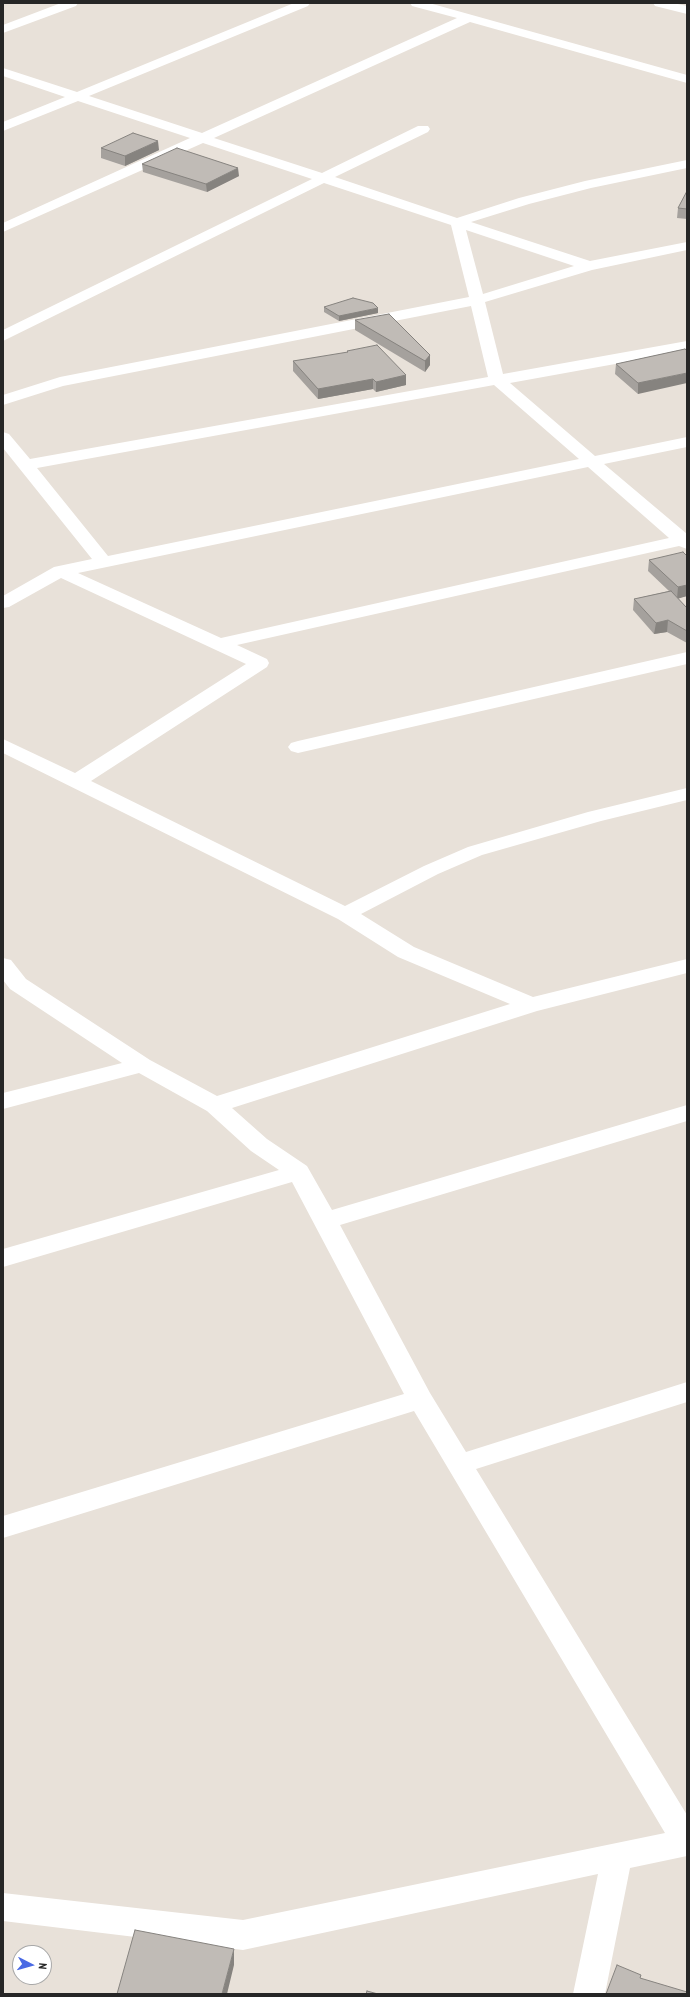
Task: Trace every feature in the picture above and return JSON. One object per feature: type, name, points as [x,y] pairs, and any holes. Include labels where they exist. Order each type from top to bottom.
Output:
[{"type":"street","points":[[3,29],[72,3]]},
{"type":"street","points":[[3,127],[304,3]]},
{"type":"street","points":[[416,3],[687,79]]},
{"type":"street","points":[[665,4],[687,10]]},
{"type":"street","points":[[3,228],[468,18]]},
{"type":"street","points":[[3,72],[589,266]]},
{"type":"street","points":[[3,336],[423,129]]},
{"type":"street","points":[[457,222],[539,197],[687,164]]},
{"type":"street","points":[[457,222],[497,380],[685,541]]},
{"type":"street","points":[[3,400],[60,382],[477,300],[589,266],[687,246]]},
{"type":"street","points":[[26,465],[687,346]]},
{"type":"street","points":[[3,437],[104,562]]},
{"type":"street","points":[[3,603],[60,571],[687,442]]},
{"type":"street","points":[[219,644],[685,541]]},
{"type":"street","points":[[60,571],[260,663],[75,782]]},
{"type":"street","points":[[298,747],[687,658]]},
{"type":"street","points":[[3,744],[75,782],[345,914],[406,952],[531,1005]]},
{"type":"street","points":[[345,914],[431,870],[475,851],[595,816],[687,794]]},
{"type":"street","points":[[3,965],[18,984],[142,1065],[215,1105],[259,1145],[299,1172],[420,1399],[687,1842],[243,1935],[3,1907]]},
{"type":"street","points":[[215,1105],[531,1005],[687,966]]},
{"type":"street","points":[[3,1101],[142,1065]]},
{"type":"street","points":[[325,1221],[687,1113]]},
{"type":"street","points":[[3,1258],[299,1172]]},
{"type":"street","points":[[460,1464],[687,1392]]},
{"type":"street","points":[[3,1527],[420,1399]]},
{"type":"street","points":[[589,1994],[618,1857]]},
{"type":"building","points":[[133,133],[158,141],[125,156],[101,148]]},
{"type":"building","points":[[177,148],[238,168],[206,184],[142,164]]},
{"type":"building","points":[[687,191],[687,209],[678,208]]},
{"type":"building","points":[[353,298],[373,303],[378,308],[339,316],[324,307]]},
{"type":"building","points":[[389,314],[430,355],[425,361],[355,320]]},
{"type":"building","points":[[377,345],[406,375],[376,382],[373,379],[318,389],[293,361],[348,352],[347,351]]},
{"type":"building","points":[[685,349],[687,351],[687,373],[638,383],[616,364]]},
{"type":"building","points":[[683,552],[687,556],[687,585],[678,587],[649,560]]},
{"type":"building","points":[[671,591],[687,608],[687,631],[668,620],[656,623],[634,599]]},
{"type":"building","points":[[135,1930],[234,1949],[222,1994],[117,1994]]},
{"type":"building","points":[[617,1965],[641,1975],[640,1978],[687,1992],[687,1994],[606,1994]]},
{"type":"building","points":[[367,1991],[378,1994],[366,1994]]}]
